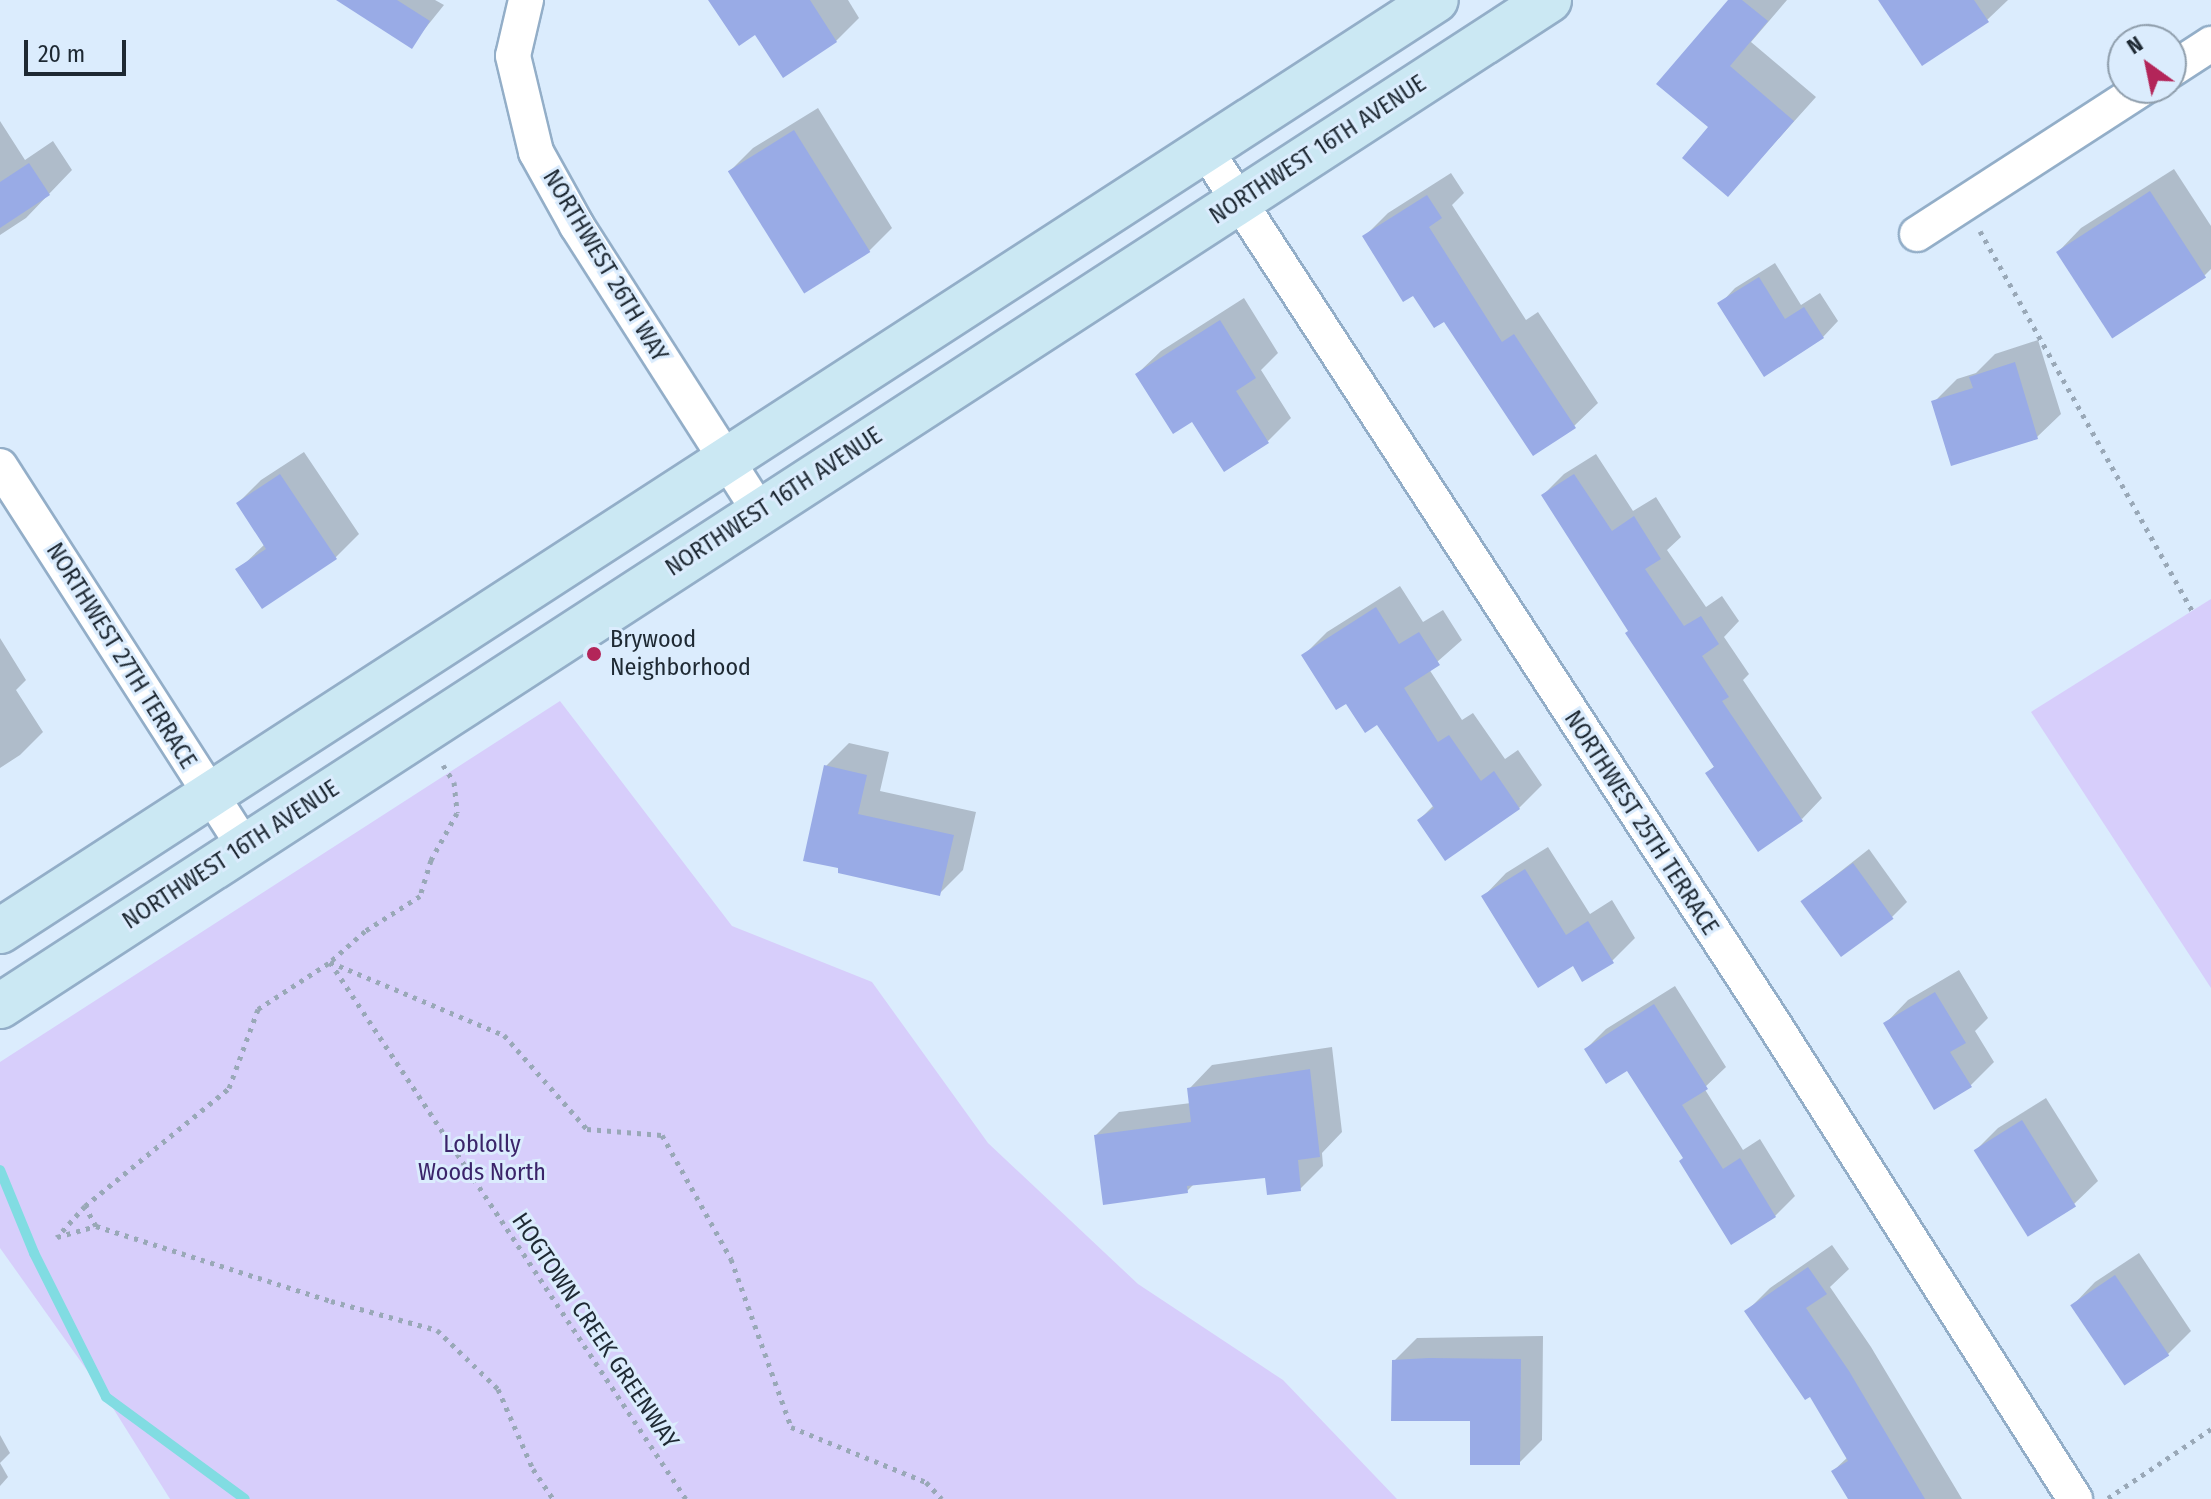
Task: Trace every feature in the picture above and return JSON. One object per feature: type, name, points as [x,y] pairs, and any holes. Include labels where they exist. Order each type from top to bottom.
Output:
[{"type":"main road","points":[[0,931],[1436,0]]},
{"type":"main road","name":"NORTHWEST 16TH AVENUE","points":[[0,1006],[1549,0]]},
{"type":"street","name":"NORTHWEST 26TH WAY","points":[[526,0],[513,56],[536,152],[577,226],[759,511]]},
{"type":"street","points":[[2187,60],[2211,44]]},
{"type":"street","points":[[1917,234],[2118,104]]},
{"type":"street","name":"NORTHWEST 25TH TERRACE","points":[[1205,149],[1772,1021],[2075,1499]]},
{"type":"street","name":"NORTHWEST 27TH TERRACE","points":[[0,466],[244,846]]},
{"type":"path","points":[[1965,203],[2192,611]]},
{"type":"path","points":[[438,757],[454,782],[457,813],[431,860],[420,896],[365,931],[330,962],[258,1009],[229,1088],[85,1206],[57,1237],[96,1226],[331,1301],[437,1330],[498,1389],[533,1469],[553,1499]]},
{"type":"path","points":[[330,962],[504,1035],[587,1129],[662,1135],[731,1259],[791,1427],[926,1482],[942,1499]]},
{"type":"path","name":"HOGTOWN CREEK GREENWAY","points":[[330,962],[686,1499]]},
{"type":"path","points":[[85,1206],[96,1226]]},
{"type":"path","points":[[2107,1499],[2211,1429]]},
{"type":"green space","points":[[2211,599],[2211,988],[2031,712]]},
{"type":"green space","name":"Loblolly Woods North","points":[[560,701],[732,926],[872,982],[988,1143],[1138,1284],[1283,1380],[1397,1499],[170,1499],[106,1397],[0,1248],[0,1062]]},
{"type":"building","points":[[336,0],[397,0],[430,21],[412,49]]},
{"type":"building","points":[[708,0],[810,0],[837,42],[783,78],[755,35],[739,46]]},
{"type":"building","points":[[1728,0],[1742,0],[1768,21],[1730,66],[1794,121],[1728,197],[1682,158],[1708,127],[1656,84]]},
{"type":"building","points":[[1878,0],[1974,0],[1989,22],[1922,66]]},
{"type":"building","points":[[794,130],[870,252],[804,293],[728,171]]},
{"type":"building","points":[[29,163],[50,195],[0,228],[0,182]]},
{"type":"building","points":[[2150,191],[2206,277],[2112,338],[2056,252]]},
{"type":"building","points":[[1427,195],[1442,218],[1429,227],[1502,342],[1514,334],[1576,428],[1533,456],[1444,322],[1434,328],[1413,296],[1403,302],[1362,236]]},
{"type":"building","points":[[1759,277],[1785,319],[1804,307],[1824,338],[1764,377],[1717,303]]},
{"type":"building","points":[[1220,320],[1256,378],[1236,391],[1269,443],[1224,472],[1192,422],[1173,434],[1135,374]]},
{"type":"building","points":[[2015,362],[2038,439],[1951,466],[1931,401],[1973,388],[1969,377]]},
{"type":"building","points":[[280,474],[337,559],[262,609],[235,569],[266,549],[236,503]]},
{"type":"building","points":[[1574,474],[1612,531],[1634,516],[1661,559],[1645,569],[1684,626],[1701,616],[1719,644],[1702,656],[1729,697],[1722,701],[1803,821],[1758,852],[1705,773],[1714,767],[1625,633],[1628,631],[1541,495]]},
{"type":"building","points":[[1376,607],[1399,644],[1419,632],[1440,665],[1404,688],[1438,742],[1449,735],[1481,781],[1494,771],[1520,809],[1445,861],[1417,820],[1434,808],[1377,725],[1365,733],[1346,704],[1336,710],[1301,655]]},
{"type":"building","points":[[824,765],[867,775],[858,814],[954,835],[940,896],[838,873],[838,868],[803,861]]},
{"type":"building","points":[[1853,863],[1894,919],[1841,957],[1800,901]]},
{"type":"building","points":[[1525,869],[1566,935],[1588,921],[1614,963],[1582,982],[1573,966],[1538,988],[1481,896]]},
{"type":"building","points":[[1935,992],[1966,1043],[1950,1052],[1972,1087],[1934,1110],[1883,1023]]},
{"type":"building","points":[[1654,1004],[1708,1089],[1682,1105],[1723,1169],[1740,1158],[1776,1217],[1731,1245],[1679,1161],[1683,1158],[1627,1071],[1606,1084],[1584,1049]]},
{"type":"building","points":[[1310,1069],[1320,1157],[1298,1160],[1301,1191],[1267,1195],[1265,1178],[1187,1186],[1188,1193],[1103,1205],[1094,1135],[1191,1122],[1187,1088]]},
{"type":"building","points":[[2022,1120],[2076,1207],[2028,1237],[1974,1150]]},
{"type":"building","points":[[1808,1267],[1827,1294],[1806,1308],[1849,1371],[1925,1499],[1848,1499],[1831,1471],[1848,1461],[1810,1397],[1805,1400],[1744,1311]]},
{"type":"building","points":[[2115,1275],[2169,1355],[2124,1386],[2070,1305]]},
{"type":"building","points":[[1521,1359],[1520,1465],[1470,1465],[1470,1421],[1391,1421],[1392,1360]]},
{"type":"waterway","points":[[0,1170],[34,1253],[106,1397],[245,1499]]},
{"type":"place","name":"Brywood Neighborhood","points":[[594,654]]}]
